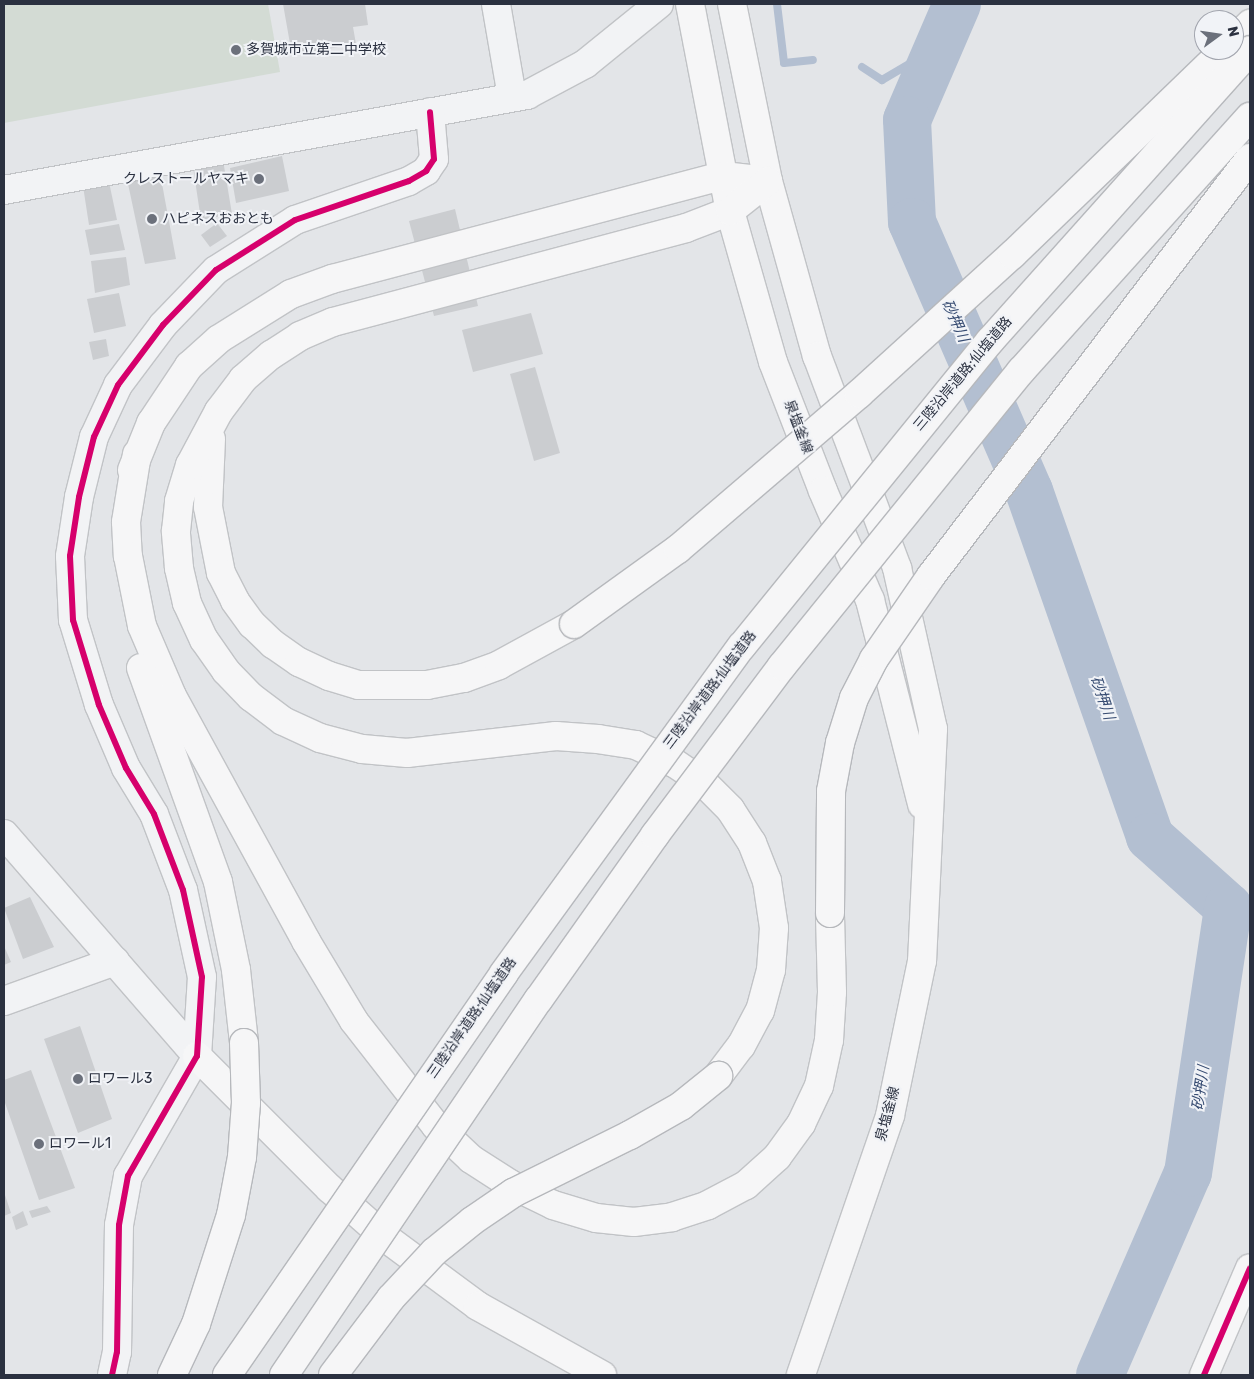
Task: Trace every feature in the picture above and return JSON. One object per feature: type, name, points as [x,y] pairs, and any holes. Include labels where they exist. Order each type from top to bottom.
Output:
[{"type":"main road","name":"泉塩釜線","points":[[690,4],[730,211],[773,362],[823,491],[870,600],[930,842]]},
{"type":"main road","name":"泉塩釜線","points":[[732,4],[768,181],[817,356],[897,568],[933,729],[930,842],[922,961],[890,1116],[801,1375]]},
{"type":"main road","name":"三陸沿岸道路;仙塩道路","points":[[227,1375],[504,973],[742,646],[990,341],[1250,50]]},
{"type":"main road","points":[[219,411],[210,440],[207,472],[208,507],[221,573],[235,601],[252,624],[273,644],[299,662],[329,676],[359,684],[427,685],[464,678],[498,665],[574,624],[678,549],[859,394],[1012,255],[1214,60]]},
{"type":"main road","points":[[284,1375],[545,991],[655,835],[782,666],[1021,371],[1250,117]]},
{"type":"main road","points":[[138,454],[126,522],[132,582],[142,626],[172,696],[301,933],[354,1021],[436,1126],[471,1159],[510,1184],[553,1205],[596,1218],[634,1222],[672,1217],[708,1205],[746,1185],[777,1157],[801,1124],[819,1086],[829,1040],[832,992],[830,913],[831,791],[840,744],[854,698],[874,659],[930,576],[1250,158]]},
{"type":"main road","points":[[172,1375],[196,1324],[231,1215],[242,1157],[246,1103],[244,1043],[236,970],[218,882],[124,612],[119,580],[119,519],[138,454],[168,393],[189,366],[219,339],[291,294],[332,279],[723,176],[768,181]]},
{"type":"main road","points":[[333,1375],[391,1298],[434,1252],[472,1221],[513,1193],[630,1135],[681,1106],[718,1076],[741,1046],[760,1010],[771,970],[774,928],[767,882],[752,843],[730,809],[689,773],[636,745],[556,736],[407,752],[362,750],[320,738],[283,721],[251,697],[226,671],[204,640],[187,603],[179,568],[176,531],[179,501],[190,465],[219,411],[243,379],[271,355],[300,336],[333,322],[686,228],[730,211],[768,181]]},
{"type":"main road","points":[[197,1056],[329,1188],[386,1238],[478,1306],[598,1374]]},
{"type":"main road","points":[[1204,1375],[1250,1268]]},
{"type":"street","points":[[496,4],[512,97]]},
{"type":"street","points":[[4,190],[527,95],[584,64],[659,4]]},
{"type":"street","points":[[112,1375],[117,1352],[119,1225],[128,1176],[197,1056],[202,977],[183,890],[154,814],[126,768],[99,705],[73,620],[70,556],[92,446],[118,385],[163,325],[216,270],[295,220],[409,181],[426,171],[434,159],[430,112]]},
{"type":"street","points":[[4,834],[197,1056]]},
{"type":"street","points":[[4,1001],[115,961]]},
{"type":"shaded area","points":[[4,4],[268,4],[280,72],[4,123]]},
{"type":"building","points":[[283,4],[365,4],[368,25],[353,27],[356,44],[292,55]]},
{"type":"building","name":"クレストールヤマキ","points":[[282,156],[289,191],[236,203],[230,168]]},
{"type":"building","points":[[223,160],[232,214],[201,220],[193,167]]},
{"type":"building","name":"ハピネスおおとも","points":[[160,173],[176,259],[145,264],[127,179]]},
{"type":"building","points":[[109,182],[117,220],[89,225],[83,186]]},
{"type":"building","points":[[455,209],[478,306],[434,316],[409,221]]},
{"type":"building","points":[[217,223],[227,236],[210,247],[201,235]]},
{"type":"building","points":[[119,224],[125,250],[90,255],[85,230]]},
{"type":"building","points":[[126,257],[130,285],[95,293],[91,261]]},
{"type":"building","points":[[119,293],[126,326],[94,333],[87,299]]},
{"type":"building","points":[[531,313],[543,354],[473,372],[462,330]]},
{"type":"building","points":[[106,339],[109,356],[93,360],[89,342]]},
{"type":"building","points":[[535,367],[560,453],[534,461],[510,374]]},
{"type":"building","points":[[30,897],[54,947],[23,959],[4,908]]},
{"type":"building","points":[[4,946],[11,962],[4,965]]},
{"type":"building","name":"ロワール3","points":[[80,1026],[112,1119],[78,1133],[44,1039]]},
{"type":"building","name":"ロワール1","points":[[31,1070],[75,1188],[39,1200],[4,1100],[4,1080]]},
{"type":"building","points":[[4,1192],[11,1213],[4,1216]]},
{"type":"building","points":[[47,1206],[51,1212],[32,1218],[29,1211]]},
{"type":"building","points":[[23,1211],[28,1225],[16,1230],[12,1217]]},
{"type":"waterway","points":[[777,4],[784,63],[813,60]]},
{"type":"waterway","name":"砂押川","points":[[957,4],[907,120],[912,222],[1029,491],[1150,837],[1228,907]]},
{"type":"waterway","points":[[862,67],[882,80],[938,47]]},
{"type":"waterway","name":"砂押川","points":[[1100,1375],[1188,1173],[1228,907]]},
{"type":"cycle path","points":[[112,1375],[117,1352],[119,1225],[128,1176],[197,1056],[202,977],[183,890],[154,814],[126,768],[99,705],[73,620],[70,556],[79,497],[94,437],[118,385],[163,325],[216,270],[295,220],[409,181],[426,171],[434,159],[430,112]]},
{"type":"cycle path","points":[[1204,1375],[1250,1268]]},
{"type":"place","name":"多賀城市立第二中学校","points":[[236,50]]},
{"type":"place","name":"クレストールヤマキ","points":[[259,179]]},
{"type":"place","name":"ハピネスおおとも","points":[[152,219]]},
{"type":"place","name":"ロワール3","points":[[78,1079]]},
{"type":"place","name":"ロワール1","points":[[39,1144]]}]
